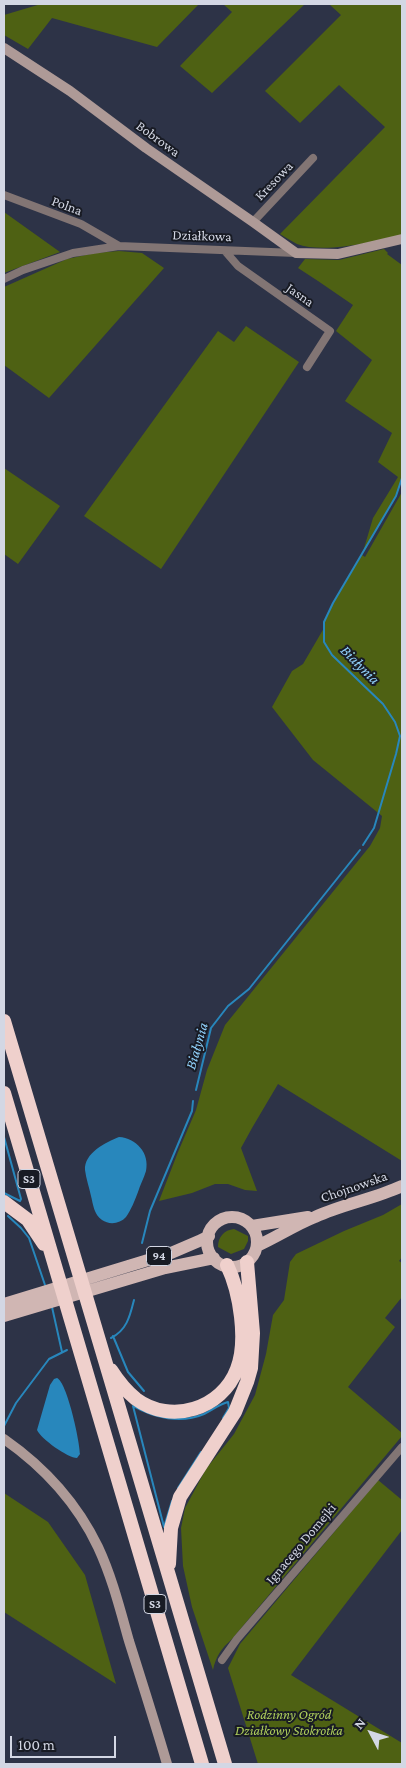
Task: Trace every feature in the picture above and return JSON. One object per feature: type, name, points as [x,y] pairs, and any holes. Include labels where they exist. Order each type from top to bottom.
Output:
[{"type":"highway","name":"S3","points":[[4,1021],[225,1764]]},
{"type":"highway","name":"S3","points":[[4,1093],[202,1764]]},
{"type":"highway","points":[[4,1202],[28,1220],[54,1265]]},
{"type":"highway","points":[[169,1578],[171,1528],[173,1515],[180,1497],[235,1412],[249,1375],[253,1333],[247,1262]]},
{"type":"highway","points":[[104,1360],[120,1383],[129,1392],[144,1404],[156,1408],[181,1412],[195,1409],[218,1397],[226,1389],[237,1370],[242,1347],[240,1312],[235,1288],[226,1266]]},
{"type":"main road","name":"Chojnowska","points":[[257,1246],[315,1217],[402,1186]]},
{"type":"main road","name":"94","points":[[4,1304],[34,1300],[109,1278],[200,1241],[208,1236],[215,1224],[228,1217],[242,1219],[252,1226]]},
{"type":"main road","name":"Chojnowska","points":[[252,1226],[315,1217]]},
{"type":"main road","points":[[208,1236],[209,1248],[214,1258],[226,1266],[237,1266],[247,1262],[254,1254],[257,1246],[256,1234],[252,1226]]},
{"type":"main road","name":"94","points":[[109,1278],[214,1258]]},
{"type":"main road","name":"94","points":[[4,1316],[34,1300]]},
{"type":"street","name":"Bobrowa","points":[[4,48],[70,91],[146,148],[296,253]]},
{"type":"street","name":"Kresowa","points":[[253,222],[313,158]]},
{"type":"street","name":"Polna","points":[[4,195],[82,224],[119,246]]},
{"type":"street","name":"Działkowa","points":[[4,279],[23,270],[73,253],[119,246],[338,254],[402,239]]},
{"type":"street","name":"Jasna","points":[[225,251],[238,266],[330,331],[307,367]]},
{"type":"street","points":[[4,1439],[37,1465],[56,1485],[80,1516],[98,1547],[111,1582],[167,1764]]},
{"type":"street","name":"Ignacego Domejki","points":[[222,1660],[402,1447]]},
{"type":"green space","points":[[41,4],[199,4],[157,47],[52,18],[28,49],[4,35],[4,15]]},
{"type":"green space","points":[[223,4],[305,4],[212,93],[180,66],[232,12]]},
{"type":"green space","points":[[329,4],[402,4],[402,235],[349,246],[321,248],[297,244],[280,234],[385,127],[339,85],[300,123],[265,91],[341,15]]},
{"type":"green space","points":[[4,212],[60,252],[4,273]]},
{"type":"green space","points":[[384,249],[387,254],[402,265],[402,478],[396,496],[362,555],[373,518],[398,477],[378,462],[392,433],[345,401],[372,360],[336,331],[353,305],[298,268],[305,259],[339,260]]},
{"type":"green space","points":[[119,251],[142,253],[164,268],[49,398],[4,365],[4,287],[67,259],[95,253]]},
{"type":"green space","points":[[246,326],[299,362],[161,569],[84,516],[218,331],[234,342]]},
{"type":"green space","points":[[4,468],[60,506],[18,564],[4,554]]},
{"type":"green space","points":[[402,492],[402,1161],[278,1084],[241,1148],[257,1191],[245,1190],[228,1184],[215,1184],[192,1193],[159,1201],[196,1110],[207,1070],[225,1025],[370,846],[380,828],[382,816],[313,760],[272,707],[292,671],[303,664],[324,628],[324,622],[333,603],[362,555],[365,557]]},
{"type":"green space","points":[[402,1204],[402,1257],[399,1261],[402,1263],[402,1297],[385,1318],[395,1327],[348,1387],[402,1433],[402,1436],[222,1650],[217,1657],[213,1670],[192,1607],[183,1566],[181,1528],[185,1508],[206,1469],[234,1434],[255,1395],[266,1354],[273,1315],[284,1300],[290,1262],[296,1254],[383,1215]]},
{"type":"green space","points":[[234,1229],[248,1236],[248,1241],[244,1249],[231,1254],[218,1247],[218,1243],[220,1237],[225,1232]]},
{"type":"green space","name":"Rodzinny Ogród Działkowy Stokrotka","points":[[378,1480],[402,1500],[402,1530],[291,1675],[402,1743],[402,1764],[258,1764],[228,1668],[240,1644]]},
{"type":"green space","points":[[4,1493],[48,1522],[85,1575],[116,1684],[4,1612]]},
{"type":"water","points":[[119,1137],[136,1143],[144,1153],[147,1164],[146,1171],[128,1214],[121,1221],[111,1223],[99,1218],[93,1206],[85,1170],[88,1158],[92,1153],[102,1145]]},
{"type":"water","points":[[57,1378],[65,1390],[72,1413],[80,1454],[77,1458],[55,1447],[39,1434],[37,1430],[50,1385]]},
{"type":"waterway","name":"Białynia","points":[[363,845],[374,828],[400,736],[395,722],[383,704],[332,655],[324,642],[324,622],[333,603],[396,496],[402,478]]},
{"type":"waterway","name":"Białynia","points":[[196,1090],[211,1028],[228,1006],[249,989],[360,850]]},
{"type":"waterway","name":"Białynia","points":[[142,1243],[150,1211],[192,1111],[193,1101]]},
{"type":"waterway","points":[[4,1137],[20,1201]]},
{"type":"waterway","points":[[4,1193],[20,1201]]},
{"type":"waterway","points":[[8,1216],[29,1238],[45,1285]]},
{"type":"waterway","name":"Białynia","points":[[111,1338],[124,1327],[134,1300]]},
{"type":"waterway","points":[[52,1307],[62,1352]]},
{"type":"waterway","points":[[113,1336],[128,1372],[144,1391]]},
{"type":"waterway","name":"Białynia","points":[[4,1426],[16,1403],[49,1359],[67,1350]]},
{"type":"waterway","points":[[133,1406],[150,1414],[186,1419],[204,1414],[228,1402],[229,1408],[223,1418]]},
{"type":"waterway","points":[[133,1406],[164,1527],[172,1501]]},
{"type":"waterway","points":[[178,1488],[201,1452]]}]
